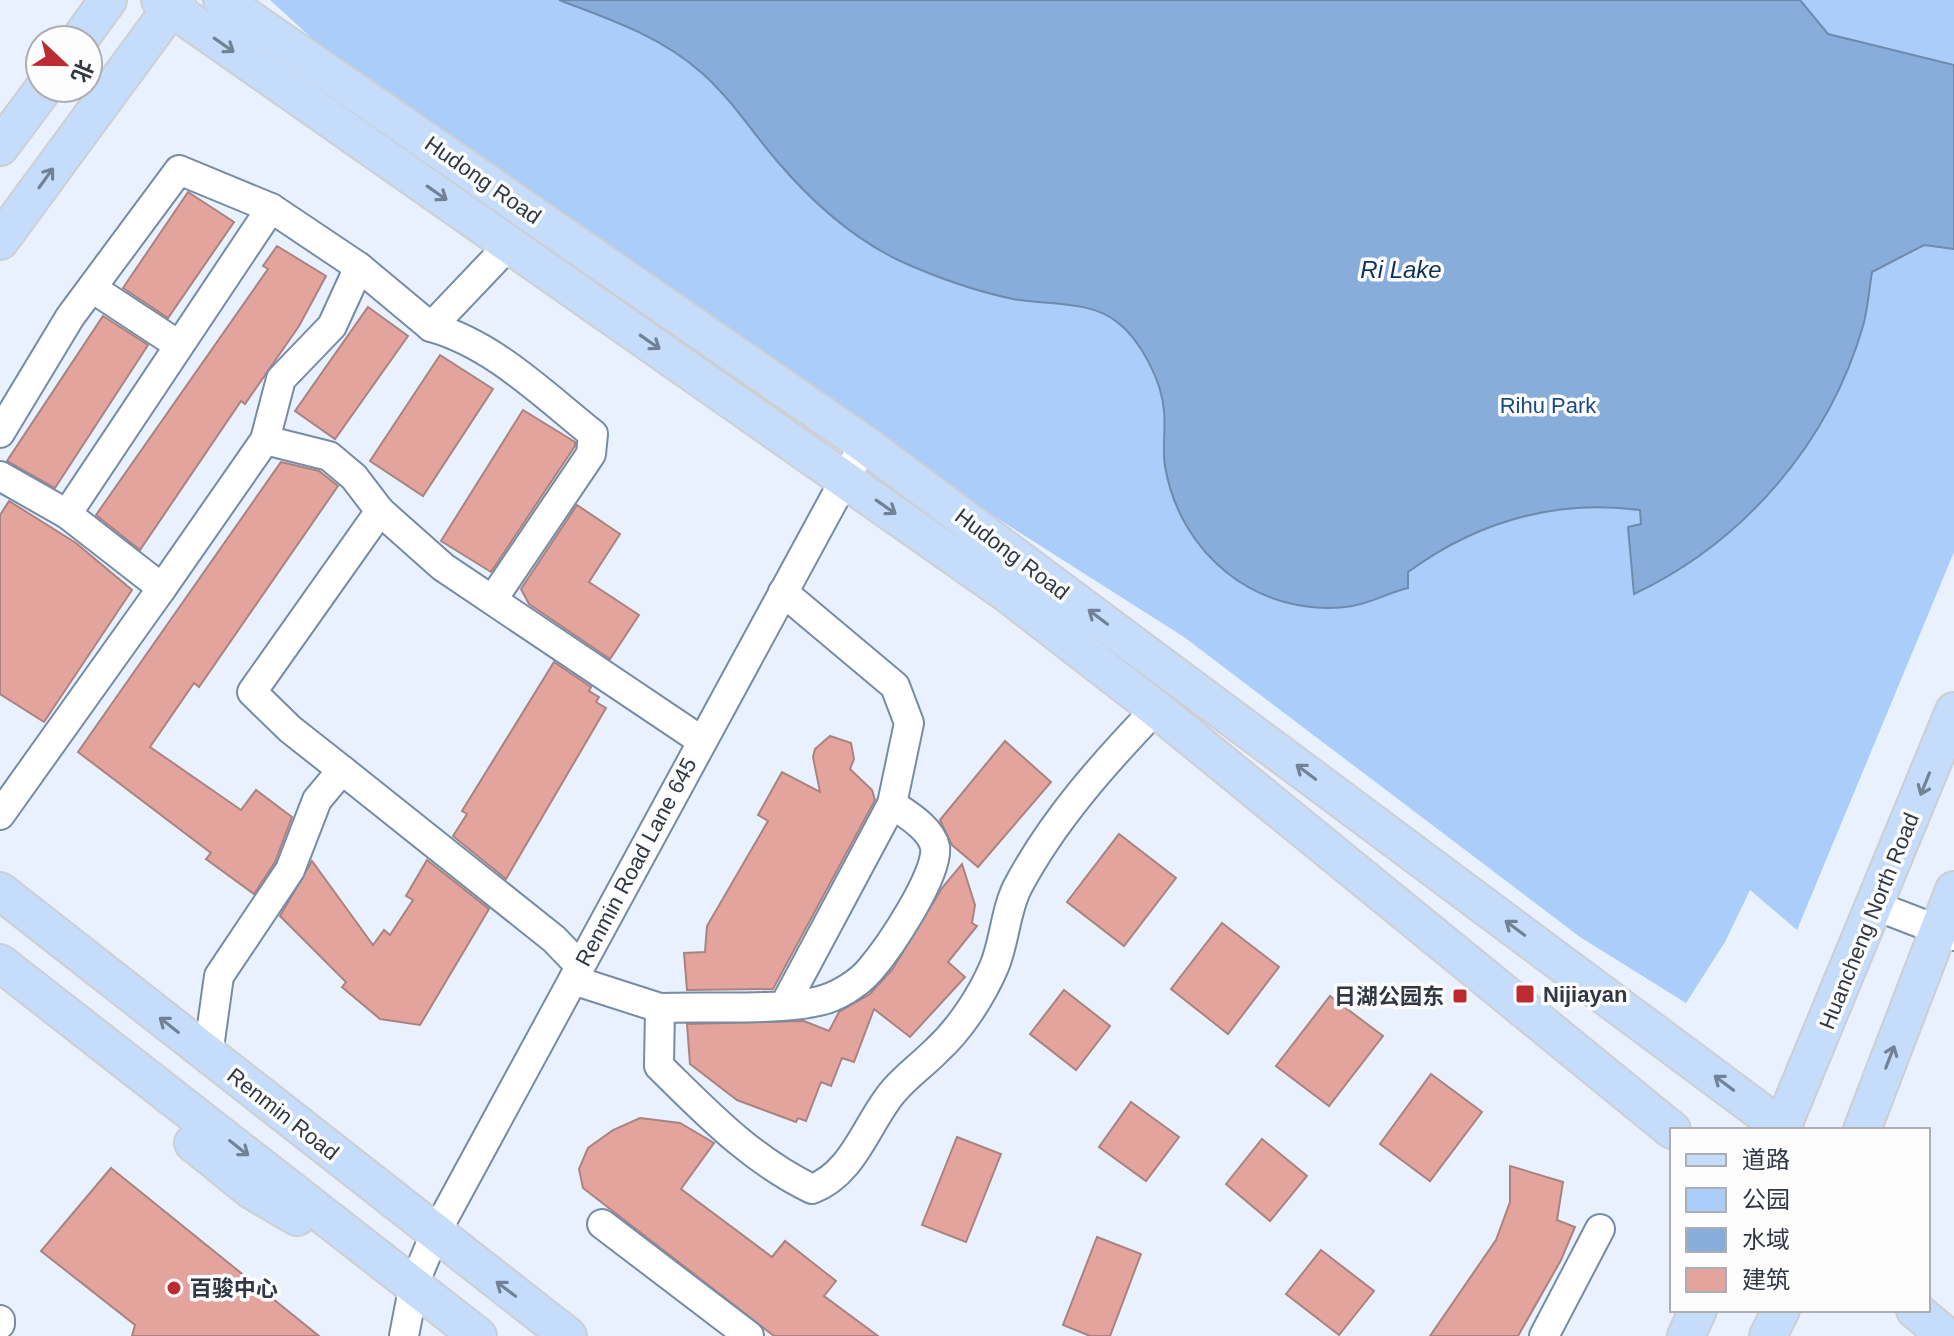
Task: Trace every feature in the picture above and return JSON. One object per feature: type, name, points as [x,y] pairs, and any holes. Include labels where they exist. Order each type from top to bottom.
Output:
[{"type":"main road","points":[[91,24],[108,0]]},
{"type":"main road","name":"Hudong Road","points":[[222,0],[864,444],[1782,1128]]},
{"type":"main road","points":[[0,241],[169,2]]},
{"type":"main road","name":"Hudong Road","points":[[169,2],[1005,592],[1156,709],[1670,1128]]},
{"type":"main road","points":[[0,147],[32,104]]},
{"type":"main road","name":"Huancheng North Road","points":[[1783,1128],[1954,711]]},
{"type":"main road","points":[[1863,1128],[1946,934],[1954,890]]},
{"type":"main road","name":"Renmin Road","points":[[0,891],[568,1336]]},
{"type":"main road","points":[[0,963],[478,1336]]},
{"type":"main road","points":[[0,984],[251,1190],[414,1284]]},
{"type":"main road","points":[[1686,1336],[1697,1312]]},
{"type":"main road","points":[[1768,1336],[1780,1312]]},
{"type":"main road","points":[[1917,1312],[1946,1336]]},
{"type":"street","points":[[0,433],[92,288],[179,170],[271,208],[359,267],[431,327],[458,334],[546,393],[593,434],[591,454],[493,599]]},
{"type":"street","points":[[67,514],[177,344],[237,263],[271,208]]},
{"type":"street","points":[[431,327],[510,244]]},
{"type":"street","points":[[0,815],[265,440],[281,379],[332,326],[359,267]]},
{"type":"street","points":[[92,288],[177,344]]},
{"type":"street","points":[[265,440],[329,456],[354,477],[380,511],[443,567],[702,741]]},
{"type":"street","name":"Renmin Road Lane 645","points":[[404,1336],[414,1284],[435,1234],[864,444]]},
{"type":"street","points":[[0,476],[67,514],[162,588]]},
{"type":"street","points":[[380,511],[252,692],[290,729],[554,939],[576,973],[660,1008],[820,1001],[852,986],[870,970],[934,865],[935,844],[921,826],[892,804]]},
{"type":"street","points":[[783,592],[895,686],[909,723],[892,804],[785,1004]]},
{"type":"street","points":[[660,1008],[659,1066],[733,1140],[777,1172],[812,1189],[824,1184],[846,1165],[886,1100],[904,1078],[938,1050],[971,1009],[995,964],[1017,887],[1055,828],[1110,757],[1156,709]]},
{"type":"street","points":[[208,1055],[219,976],[290,870],[317,800],[342,770]]},
{"type":"street","points":[[1876,906],[1946,934]]},
{"type":"street","points":[[602,1224],[749,1336]]},
{"type":"street","points":[[1544,1336],[1600,1229]]},
{"type":"green space","name":"Rihu Park","points":[[270,0],[1954,0],[1954,552],[1797,930],[1750,890],[1725,942],[1686,1003],[1580,937],[1184,637],[989,513],[780,363],[573,230],[341,65]]},
{"type":"water","name":"Ri Lake","points":[[559,0],[1800,0],[1828,34],[1954,65],[1954,249],[1924,245],[1872,272],[1865,319],[1848,369],[1805,449],[1746,517],[1711,547],[1674,572],[1634,594],[1628,527],[1641,524],[1640,510],[1577,508],[1518,518],[1462,539],[1408,572],[1408,588],[1354,606],[1313,607],[1282,601],[1253,590],[1205,552],[1187,527],[1173,498],[1165,466],[1164,411],[1159,387],[1142,350],[1117,322],[1094,310],[1013,299],[969,287],[925,272],[881,251],[848,229],[804,190],[723,94],[687,61],[635,30]]},
{"type":"building","points":[[188,192],[234,222],[168,318],[123,288]]},
{"type":"building","points":[[277,246],[326,276],[299,326],[245,404],[241,401],[140,550],[96,515],[268,269],[263,266]]},
{"type":"building","points":[[368,307],[408,336],[335,439],[295,411]]},
{"type":"building","points":[[103,316],[148,345],[55,488],[7,461]]},
{"type":"building","points":[[440,355],[493,389],[423,496],[370,461]]},
{"type":"building","points":[[523,410],[575,442],[575,446],[491,572],[441,541]]},
{"type":"building","points":[[281,462],[319,471],[338,486],[199,687],[194,683],[150,747],[241,810],[256,790],[292,817],[275,862],[254,894],[206,859],[211,853],[78,752]]},
{"type":"building","points":[[9,501],[76,543],[132,590],[44,722],[0,694],[0,515]]},
{"type":"building","points":[[577,505],[620,534],[589,582],[639,615],[610,659],[529,604],[521,589]]},
{"type":"building","points":[[554,662],[591,687],[589,691],[599,697],[596,702],[606,708],[506,879],[453,836],[467,814],[462,811]]},
{"type":"building","points":[[830,736],[851,743],[854,759],[850,769],[872,790],[875,800],[773,989],[687,990],[684,953],[705,952],[707,926],[768,821],[758,815],[782,772],[820,792],[813,757],[815,749]]},
{"type":"building","points":[[1005,741],[1051,782],[978,867],[952,845],[940,820]]},
{"type":"building","points":[[1119,834],[1176,878],[1124,946],[1067,902]]},
{"type":"building","points":[[427,860],[489,909],[420,1025],[380,1019],[342,987],[346,982],[280,916],[312,861],[373,945],[384,930],[390,935],[413,900],[406,896]]},
{"type":"building","points":[[962,864],[975,905],[972,923],[977,926],[948,962],[965,977],[910,1037],[874,1009],[854,1062],[842,1058],[831,1086],[821,1082],[806,1121],[798,1118],[796,1122],[737,1100],[690,1064],[687,1024],[804,1021],[829,1031],[839,1012],[870,994],[892,970],[942,888]]},
{"type":"building","points":[[1222,923],[1279,967],[1228,1034],[1171,989]]},
{"type":"building","points":[[1064,990],[1110,1026],[1076,1070],[1030,1034]]},
{"type":"building","points":[[1330,996],[1383,1036],[1329,1106],[1276,1066]]},
{"type":"building","points":[[1431,1074],[1482,1112],[1430,1181],[1380,1144]]},
{"type":"building","points":[[1131,1102],[1179,1137],[1146,1181],[1099,1147]]},
{"type":"building","points":[[640,1118],[680,1123],[714,1143],[681,1189],[772,1257],[785,1241],[836,1281],[824,1296],[878,1336],[774,1336],[583,1188],[579,1169],[588,1148],[613,1130]]},
{"type":"building","points":[[957,1137],[1001,1154],[966,1242],[922,1225]]},
{"type":"building","points":[[1262,1139],[1307,1176],[1270,1221],[1226,1184]]},
{"type":"building","points":[[1510,1166],[1563,1182],[1557,1220],[1575,1227],[1561,1260],[1518,1336],[1430,1336],[1496,1240],[1510,1202]]},
{"type":"building","name":"百骏中心","points":[[111,1168],[319,1336],[132,1336],[135,1325],[41,1251]]},
{"type":"building","points":[[1097,1237],[1141,1254],[1110,1336],[1090,1336],[1063,1325]]},
{"type":"building","points":[[1321,1250],[1374,1291],[1339,1335],[1286,1294]]},
{"type":"place","name":"Nijiayan","points":[[1525,994]]},
{"type":"place","name":"日湖公园东","points":[[1460,996]]},
{"type":"place","name":"百骏中心","points":[[174,1288]]}]
